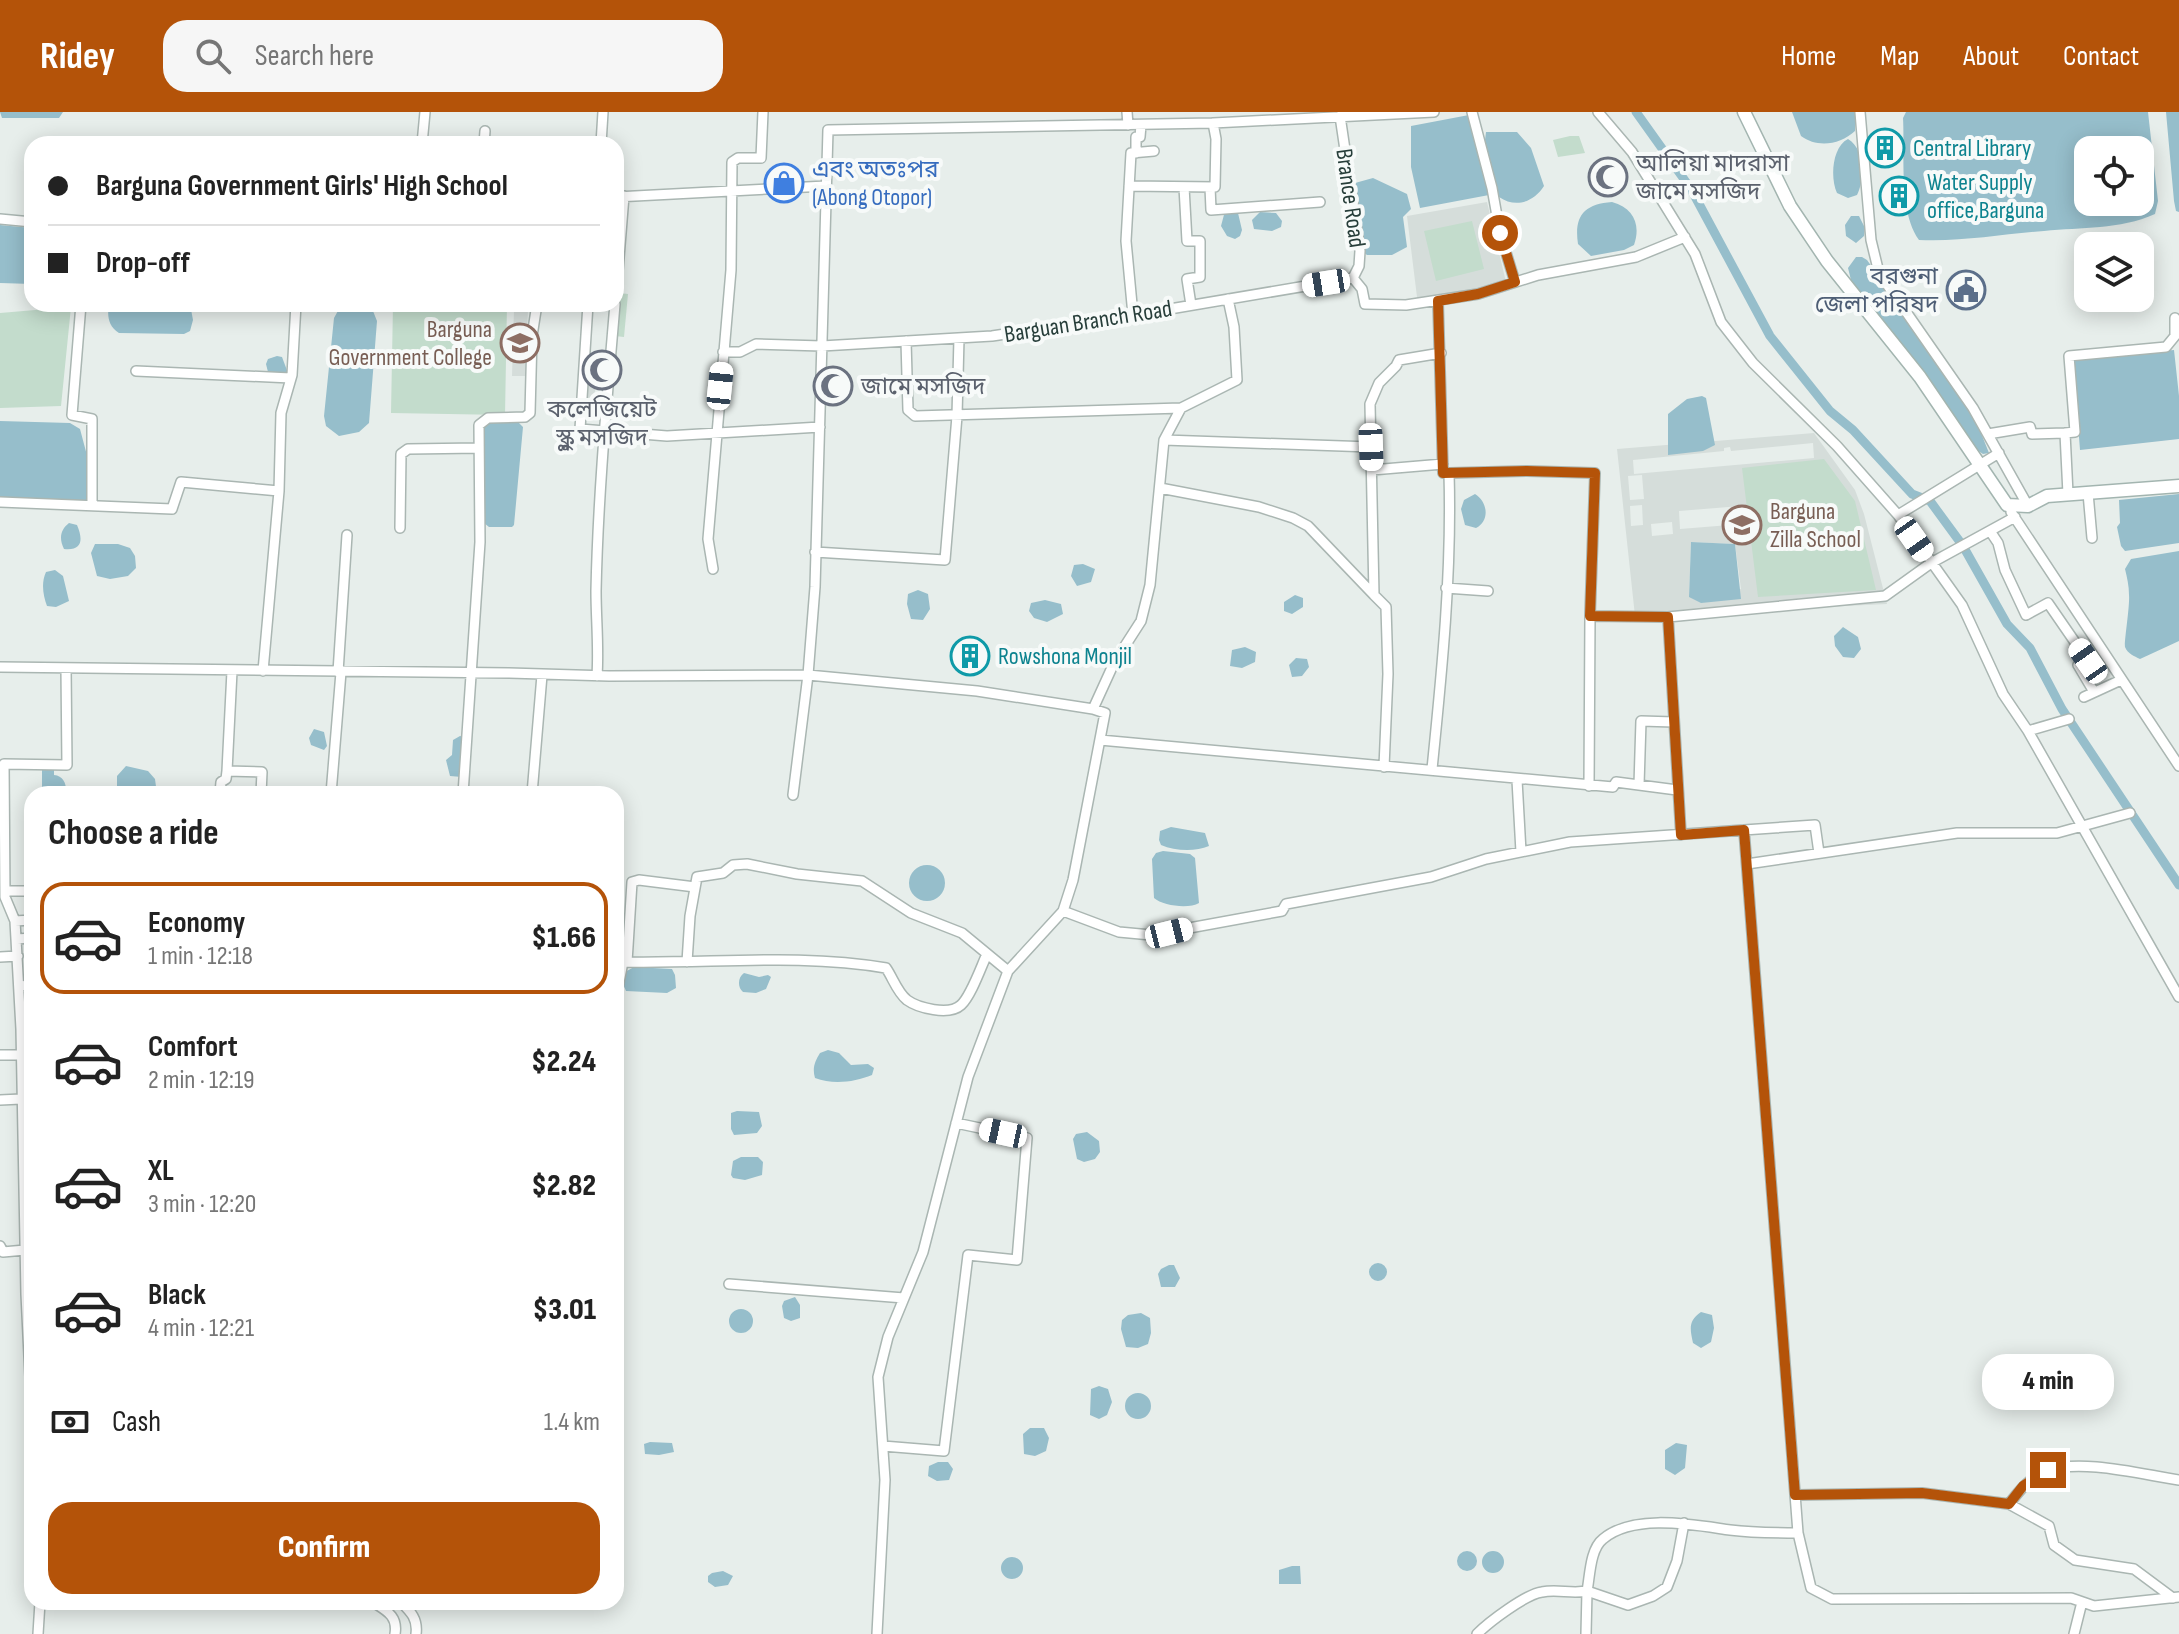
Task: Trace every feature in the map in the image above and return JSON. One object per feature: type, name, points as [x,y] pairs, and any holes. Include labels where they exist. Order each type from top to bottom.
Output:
[{"type":"street","points":[[423,136],[425,112]]},
{"type":"street","points":[[602,136],[603,112]]},
{"type":"street","points":[[713,569],[708,539],[731,270],[734,160],[761,158],[763,112]]},
{"type":"street","points":[[1127,112],[1128,125]]},
{"type":"street","points":[[793,795],[815,587],[828,130],[1213,123],[1434,112]]},
{"type":"street","points":[[1472,112],[1500,233],[1515,282]]},
{"type":"street","points":[[1598,112],[1632,152],[1695,254],[1721,322],[1753,363],[1837,446],[1898,515],[1962,605],[2003,694],[2028,731],[2179,997]]},
{"type":"street","points":[[1744,112],[1790,206],[1827,261],[1920,377],[2179,765]]},
{"type":"street","points":[[1860,112],[1872,249],[1879,273],[1973,408],[2028,506]]},
{"type":"street","name":"Brance Road","points":[[1340,116],[1360,251],[1359,266],[1353,278]]},
{"type":"street","points":[[1129,186],[1215,187],[1216,139],[1213,123]]},
{"type":"street","points":[[1136,153],[1136,137],[1140,137],[1141,125]]},
{"type":"street","points":[[485,131],[485,136]]},
{"type":"street","points":[[1133,315],[1126,241],[1131,153],[1154,151]]},
{"type":"street","points":[[624,196],[826,186]]},
{"type":"street","points":[[1184,187],[1187,241],[1200,241],[1200,277],[1187,279],[1191,305]]},
{"type":"street","points":[[1210,187],[1211,210],[1320,202]]},
{"type":"street","points":[[0,219],[24,221]]},
{"type":"street","points":[[1353,278],[1362,289],[1365,304],[1406,305],[1478,294],[1515,282],[1636,257],[1685,237]]},
{"type":"street","name":"Barguan Branch Road","points":[[723,352],[740,352],[756,344],[822,346],[992,336],[1353,278]]},
{"type":"street","points":[[906,341],[909,413],[922,417],[1181,408],[1237,380],[1234,327],[1228,299]]},
{"type":"street","points":[[1432,769],[1441,683],[1450,511],[1438,301]]},
{"type":"street","points":[[80,312],[72,415],[92,419],[92,505]]},
{"type":"street","points":[[263,671],[279,491],[281,413],[291,378],[295,312]]},
{"type":"street","points":[[464,786],[480,542],[479,425],[488,418],[525,417],[530,413],[536,312]]},
{"type":"street","points":[[587,312],[580,428],[605,433],[667,436],[820,427]]},
{"type":"street","points":[[597,676],[600,636],[596,592],[614,312]]},
{"type":"street","points":[[2166,347],[2175,336],[2175,318]]},
{"type":"street","points":[[815,552],[945,560],[957,416],[959,338]]},
{"type":"street","points":[[1988,434],[2030,427],[2032,434],[2075,432],[2069,356],[2179,346]]},
{"type":"street","points":[[1374,595],[1370,404],[1379,383],[1399,360],[1441,353]]},
{"type":"street","points":[[136,371],[291,378]]},
{"type":"street","points":[[1093,709],[1114,663],[1141,621],[1150,585],[1164,440],[1181,408]]},
{"type":"street","points":[[2065,433],[2068,494]]},
{"type":"street","points":[[1164,440],[1371,447]]},
{"type":"street","points":[[400,528],[401,454],[408,449],[479,448]]},
{"type":"street","points":[[1898,515],[1999,453]]},
{"type":"street","points":[[1372,470],[1595,473],[1589,786]]},
{"type":"street","points":[[0,502],[172,509],[181,482],[279,491]]},
{"type":"street","points":[[2004,500],[2028,506],[2047,496],[2179,486]]},
{"type":"street","points":[[1160,488],[1259,507],[1293,518],[1308,526],[1386,607],[1388,652],[1384,767]]},
{"type":"street","points":[[2088,493],[2092,538]]},
{"type":"street","points":[[1590,616],[1668,617],[1885,596],[1931,563],[2015,517]]},
{"type":"street","points":[[1990,531],[1998,543],[2005,570],[2026,615],[2048,603],[2088,661],[2078,665],[2089,695],[2121,680]]},
{"type":"street","points":[[332,786],[347,535]]},
{"type":"street","points":[[1446,588],[1488,591]]},
{"type":"street","points":[[1668,617],[1681,835]]},
{"type":"street","points":[[0,667],[597,676],[808,675],[977,691],[1105,713],[1073,880],[1063,911],[1008,971],[968,1077],[923,1252],[888,1337],[878,1377],[885,1480],[877,1634]]},
{"type":"street","points":[[24,1013],[15,921],[5,891],[4,764],[67,765],[66,668]]},
{"type":"street","points":[[221,786],[227,771],[232,671]]},
{"type":"street","points":[[532,786],[542,675]]},
{"type":"street","points":[[2028,731],[2069,719]]},
{"type":"street","points":[[1639,785],[1641,721],[1674,722]]},
{"type":"street","points":[[1100,740],[1432,769],[1517,780],[1613,787],[1616,782],[1677,790]]},
{"type":"street","points":[[227,771],[262,772],[261,786]]},
{"type":"street","points":[[1517,780],[1521,852]]},
{"type":"street","points":[[1747,864],[1957,833],[2057,833],[2130,813]]},
{"type":"street","points":[[1063,911],[1119,932],[1160,934],[1272,915],[1282,911],[1286,904],[1431,877],[1486,859],[1570,842],[1815,825],[1819,853]]},
{"type":"street","points":[[1744,830],[1798,1533],[1811,1588],[1832,1599],[2071,1598],[2094,1606],[2176,1598]]},
{"type":"street","points":[[687,962],[697,877],[723,873],[738,864],[862,881],[911,913],[962,933],[1008,971]]},
{"type":"street","points":[[624,943],[632,882],[639,880],[695,887]]},
{"type":"street","points":[[5,891],[24,891]]},
{"type":"street","points":[[15,921],[24,920]]},
{"type":"street","points":[[17,939],[24,939]]},
{"type":"street","points":[[624,966],[790,959],[849,962],[886,968],[896,988],[906,999],[936,1009],[952,1010],[962,1005],[987,954]]},
{"type":"street","points":[[0,957],[18,956]]},
{"type":"street","points":[[19,986],[24,986]]},
{"type":"street","points":[[0,1055],[24,1058]]},
{"type":"street","points":[[24,1068],[21,1099],[24,1212]]},
{"type":"street","points":[[0,1100],[21,1099]]},
{"type":"street","points":[[883,1446],[944,1451],[968,1255],[1017,1260],[1027,1138],[956,1123]]},
{"type":"street","points":[[0,1246],[3,1252],[24,1250]]},
{"type":"street","points":[[729,1284],[904,1298]]},
{"type":"street","points":[[2009,1504],[2023,1486],[2048,1470],[2088,1467],[2179,1480]]},
{"type":"street","points":[[1795,1495],[1922,1493],[2009,1504],[2049,1526],[2054,1545],[2075,1560],[2134,1569],[2176,1598]]},
{"type":"street","points":[[1586,1634],[1587,1591],[1594,1551],[1602,1539],[1636,1526],[1664,1521],[1731,1530],[1798,1533]]},
{"type":"street","points":[[1477,1634],[1540,1591],[1576,1594],[1587,1591],[1628,1605],[1653,1596],[1667,1587],[1677,1561],[1684,1523]]},
{"type":"street","points":[[2074,1634],[2082,1602]]},
{"type":"street","points":[[38,1634],[40,1610]]},
{"type":"street","points":[[386,1610],[392,1614],[395,1634]]},
{"type":"street","points":[[409,1610],[417,1625],[416,1634]]},
{"type":"shaded area","points":[[1487,202],[1506,282],[1418,305],[1407,216]]},
{"type":"shaded area","name":"Barguna Government College","points":[[514,312],[528,312],[525,376],[512,376]]},
{"type":"shaded area","points":[[584,363],[597,364],[594,404],[581,403]]},
{"type":"shaded area","points":[[1814,433],[1855,490],[1887,604],[1635,616],[1617,449]],"holes":[[[1813,443],[1814,458],[1634,474],[1633,460],[1724,451],[1724,448],[1730,447],[1731,451]],[[1642,475],[1644,499],[1630,500],[1628,476]],[[1642,505],[1643,525],[1631,526],[1630,506]],[[1741,506],[1742,524],[1680,529],[1679,511]],[[1672,522],[1673,534],[1652,536],[1651,524]],[[1691,542],[1735,544],[1741,589],[1689,597]]]},
{"type":"green space","points":[[1579,136],[1585,153],[1558,157],[1553,140]]},
{"type":"green space","points":[[1472,221],[1484,269],[1436,281],[1424,231]]},
{"type":"green space","points":[[624,294],[628,294],[624,337],[615,336],[617,312],[624,312]]},
{"type":"green space","points":[[70,312],[61,406],[0,408],[0,313]]},
{"type":"green space","points":[[393,312],[507,312],[505,415],[391,413]]},
{"type":"green space","points":[[1824,459],[1855,501],[1876,590],[1758,597],[1742,468]]},
{"type":"water","points":[[0,112],[63,112],[59,118],[2,118]]},
{"type":"water","points":[[1792,112],[1856,112],[1855,131],[1836,142],[1807,140],[1801,136]]},
{"type":"water","points":[[1906,112],[2148,112],[2151,136],[2074,136],[2074,216],[2149,216],[2128,223],[1966,239],[1919,240],[1908,214],[1903,118]]},
{"type":"water","points":[[2166,112],[2179,112],[2179,212],[2174,201]]},
{"type":"water","points":[[1469,115],[1489,195],[1420,208],[1411,167],[1411,126]]},
{"type":"water","points":[[1486,132],[1517,132],[1531,148],[1544,186],[1535,196],[1517,203],[1499,197],[1485,140]]},
{"type":"water","points":[[1848,139],[1858,150],[1862,173],[1857,195],[1848,198],[1837,193],[1833,171],[1839,149]]},
{"type":"water","points":[[2154,165],[2158,201],[2154,214]]},
{"type":"water","points":[[1373,178],[1407,194],[1411,209],[1403,217],[1407,247],[1392,255],[1367,255],[1363,252],[1355,183]]},
{"type":"water","points":[[1612,202],[1626,208],[1634,218],[1637,231],[1634,245],[1591,256],[1578,244],[1579,219],[1587,209]]},
{"type":"water","points":[[1225,211],[1238,213],[1242,230],[1235,239],[1227,236],[1221,226]]},
{"type":"water","points":[[1260,212],[1276,213],[1282,221],[1281,227],[1272,231],[1254,229],[1252,220]]},
{"type":"water","points":[[1851,216],[1859,216],[1865,228],[1864,236],[1856,243],[1846,236],[1845,225]]},
{"type":"water","points":[[0,225],[24,227],[24,284],[0,283]]},
{"type":"water","points":[[1856,257],[1867,260],[1929,347],[1979,428],[1989,453],[1983,454],[1977,450],[1851,280],[1848,268]]},
{"type":"water","points":[[192,312],[193,320],[190,331],[184,334],[119,333],[109,320],[108,313]]},
{"type":"water","points":[[337,312],[373,312],[377,321],[369,423],[359,432],[339,436],[326,426],[324,416],[334,318]]},
{"type":"water","points":[[2174,350],[2179,396],[2179,439],[2080,450],[2073,359]]},
{"type":"water","points":[[282,357],[288,373],[269,376],[268,359]]},
{"type":"water","points":[[1706,398],[1715,445],[1703,451],[1668,455],[1668,414],[1687,399]]},
{"type":"water","points":[[516,420],[523,427],[514,525],[489,527],[484,523],[481,428],[484,423]]},
{"type":"water","points":[[0,421],[70,423],[80,429],[89,463],[86,502],[0,501]]},
{"type":"water","points":[[1475,494],[1486,511],[1484,521],[1476,528],[1465,525],[1461,509],[1464,500]]},
{"type":"water","points":[[2179,494],[2179,543],[2125,551],[2117,527],[2120,523],[2119,500]]},
{"type":"water","points":[[69,523],[77,525],[80,543],[75,548],[64,549],[61,535]]},
{"type":"water","points":[[1691,542],[1735,544],[1741,599],[1701,603],[1689,597]]},
{"type":"water","points":[[95,544],[118,544],[130,548],[135,556],[136,568],[128,576],[110,579],[97,576],[91,553]]},
{"type":"water","points":[[2179,551],[2179,641],[2140,659],[2125,647],[2129,600],[2125,569],[2131,559]]},
{"type":"water","points":[[1083,564],[1095,569],[1091,582],[1077,586],[1071,576],[1074,565]]},
{"type":"water","points":[[55,570],[63,576],[69,601],[56,607],[47,606],[43,589],[46,572]]},
{"type":"water","points":[[918,590],[928,594],[930,609],[923,620],[911,619],[907,604],[908,594]]},
{"type":"water","points":[[1295,595],[1303,598],[1303,607],[1292,614],[1284,611],[1284,602]]},
{"type":"water","points":[[1045,600],[1061,604],[1063,614],[1047,622],[1034,618],[1029,611],[1031,603]]},
{"type":"water","points":[[1843,627],[1858,637],[1861,649],[1854,658],[1843,657],[1835,646],[1834,636]]},
{"type":"water","points":[[1245,647],[1256,652],[1255,662],[1242,668],[1230,666],[1232,650]]},
{"type":"water","points":[[1296,658],[1307,659],[1309,667],[1302,676],[1292,677],[1289,665]]},
{"type":"water","points":[[314,729],[324,732],[327,746],[324,750],[311,745],[309,738]]},
{"type":"water","points":[[465,737],[462,777],[450,776],[446,760],[452,755],[453,740]]},
{"type":"water","points":[[126,766],[148,771],[155,779],[156,786],[117,786],[117,776]]},
{"type":"water","points":[[42,770],[54,770],[54,775],[60,777],[66,786],[42,786]]},
{"type":"water","points":[[1171,827],[1205,833],[1209,846],[1185,850],[1161,845],[1160,831]]},
{"type":"water","points":[[1156,853],[1190,854],[1195,858],[1199,903],[1176,906],[1154,898],[1152,859]]},
{"type":"water","points":[[927,865],[939,871],[945,883],[939,895],[927,901],[915,895],[909,883],[915,871]]},
{"type":"water","points":[[634,967],[672,969],[676,988],[667,993],[626,991],[625,972]]},
{"type":"water","points":[[744,973],[771,977],[766,989],[756,993],[743,992],[739,982]]},
{"type":"water","points":[[828,1050],[839,1053],[851,1065],[868,1064],[874,1068],[872,1075],[844,1082],[815,1078],[817,1059],[820,1053]]},
{"type":"water","points":[[759,1112],[762,1126],[757,1133],[734,1135],[731,1113]]},
{"type":"water","points":[[1087,1132],[1099,1141],[1100,1152],[1095,1159],[1084,1162],[1077,1159],[1073,1139],[1076,1134]]},
{"type":"water","points":[[741,1157],[758,1157],[763,1162],[762,1175],[745,1180],[733,1178],[733,1161]]},
{"type":"water","points":[[1374,1263],[1382,1263],[1387,1272],[1385,1279],[1374,1281],[1369,1276],[1369,1268]]},
{"type":"water","points":[[1169,1265],[1174,1265],[1180,1278],[1175,1287],[1161,1287],[1158,1274]]},
{"type":"water","points":[[795,1297],[800,1305],[800,1318],[791,1321],[784,1318],[782,1306],[784,1301]]},
{"type":"water","points":[[741,1309],[749,1313],[753,1321],[749,1329],[741,1333],[733,1329],[729,1321],[733,1313]]},
{"type":"water","points":[[1701,1312],[1712,1315],[1714,1328],[1711,1342],[1701,1348],[1693,1343],[1691,1329],[1692,1322]]},
{"type":"water","points":[[1141,1313],[1150,1318],[1148,1344],[1138,1348],[1126,1347],[1122,1320],[1128,1315]]},
{"type":"water","points":[[1099,1386],[1108,1389],[1112,1402],[1107,1415],[1099,1419],[1090,1415],[1091,1389]]},
{"type":"water","points":[[1138,1393],[1147,1397],[1151,1406],[1147,1415],[1138,1419],[1129,1415],[1125,1406],[1129,1397]]},
{"type":"water","points":[[1030,1428],[1044,1428],[1049,1438],[1046,1451],[1035,1456],[1024,1454],[1023,1434]]},
{"type":"water","points":[[672,1443],[674,1452],[645,1454],[644,1444]]},
{"type":"water","points":[[1676,1443],[1687,1445],[1685,1468],[1675,1475],[1665,1469],[1665,1450]]},
{"type":"water","points":[[948,1462],[953,1469],[949,1480],[937,1481],[928,1476],[929,1466]]},
{"type":"water","points":[[1467,1551],[1474,1554],[1477,1561],[1474,1568],[1467,1571],[1460,1568],[1457,1561],[1460,1554]]},
{"type":"water","points":[[1493,1551],[1504,1562],[1493,1573],[1482,1562]]},
{"type":"water","points":[[1012,1557],[1020,1560],[1023,1568],[1020,1576],[1012,1579],[1004,1576],[1001,1568],[1004,1560]]},
{"type":"water","points":[[1300,1566],[1301,1584],[1279,1584],[1279,1570]]},
{"type":"water","points":[[723,1571],[733,1576],[728,1585],[715,1587],[708,1582],[708,1576],[712,1573]]},
{"type":"waterway","points":[[1636,112],[1691,189],[1770,336],[1830,411],[1853,430],[1912,494],[1930,501],[1963,546],[2007,624],[2030,648],[2062,709],[2179,885]]},
{"type":"place","name":"Central Library","points":[[1885,148]]},
{"type":"place","name":"আলিয়া মাদরাসা জামে মসজিদ","points":[[1608,177]]},
{"type":"place","name":"এবং অতঃপর (Abong Otopor)","points":[[784,183]]},
{"type":"place","name":"Water Supply office,Barguna","points":[[1899,196]]},
{"type":"place","name":"বরগুনা জেলা পরিষদ","points":[[1966,290]]},
{"type":"place","name":"Barguna Government College","points":[[520,343]]},
{"type":"place","name":"কলেজিয়েট স্কুল মসজিদ","points":[[602,370]]},
{"type":"place","name":"জামে মসজিদ","points":[[833,386]]},
{"type":"place","name":"Barguna Zilla School","points":[[1742,525]]},
{"type":"place","name":"Rowshona Monjil","points":[[970,656]]},
{"type":"route","points":[[1500,233],[1515,282],[1478,294],[1438,301],[1443,473],[1595,473],[1590,616],[1668,617],[1681,835],[1744,830],[1795,1495],[1922,1493],[2009,1504],[2023,1486],[2048,1470]]}]
